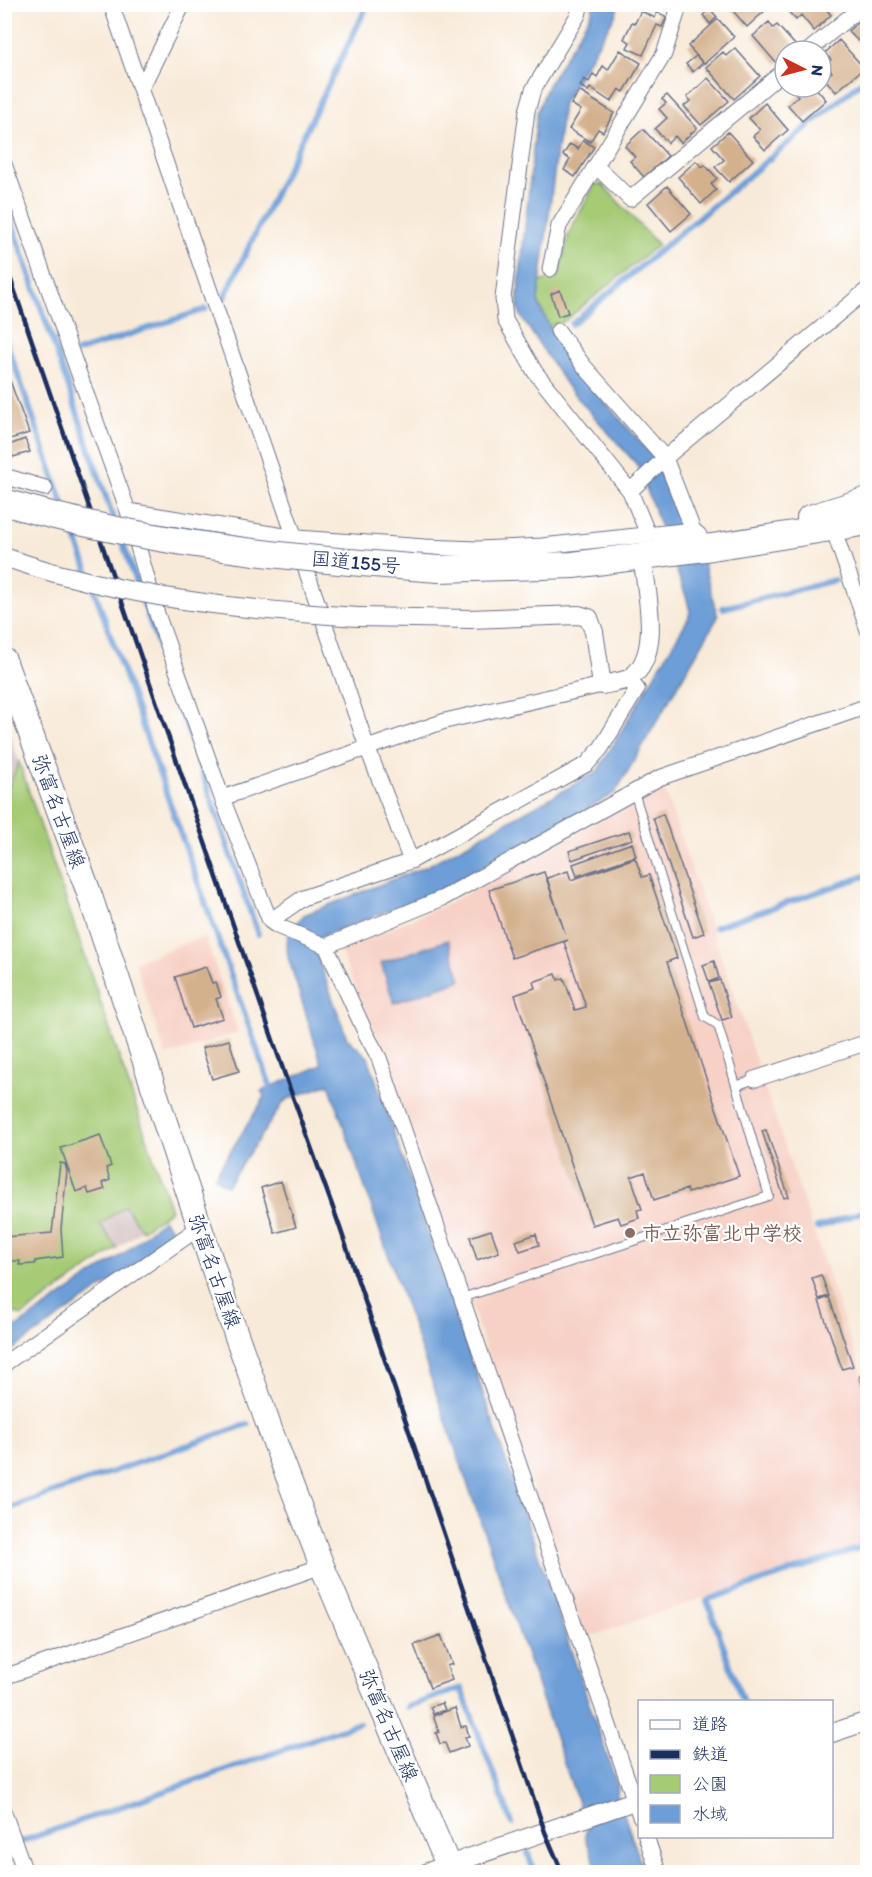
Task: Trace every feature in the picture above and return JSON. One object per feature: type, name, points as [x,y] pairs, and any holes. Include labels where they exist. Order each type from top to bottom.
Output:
[{"type":"highway","name":"国道155号","points":[[701,542],[867,500]]},
{"type":"highway","name":"国道155号","points":[[4,502],[43,513],[197,544],[331,561],[439,569],[573,565],[650,548],[833,528],[867,522]]},
{"type":"main road","name":"弥富名古屋線","points":[[4,660],[92,903],[271,1432],[443,1870]]},
{"type":"street","points":[[111,4],[297,538],[367,747],[411,861]]},
{"type":"street","points":[[141,89],[183,4]]},
{"type":"street","points":[[222,798],[446,721],[628,679],[642,667],[650,634],[650,548],[630,491],[535,372],[506,320],[503,298],[527,111],[533,90],[578,15],[581,4]]},
{"type":"street","points":[[823,39],[865,4]]},
{"type":"street","points":[[550,269],[559,226],[664,54],[681,5]]},
{"type":"street","points":[[596,166],[630,199],[773,80]]},
{"type":"street","points":[[4,164],[128,511],[157,614],[222,798],[276,924],[324,946],[379,1058],[634,1805],[567,1824],[443,1870]]},
{"type":"street","points":[[630,491],[665,458],[867,290]]},
{"type":"street","points":[[558,331],[583,365],[665,458],[701,542]]},
{"type":"street","points":[[4,476],[45,488]]},
{"type":"street","points":[[128,511],[297,538],[357,544],[478,549],[542,546],[650,548]]},
{"type":"street","points":[[833,528],[867,630]]},
{"type":"street","points":[[4,557],[71,577],[171,598],[265,611],[358,617],[470,619],[579,615],[589,618],[594,632],[602,685]]},
{"type":"street","points":[[276,924],[303,898],[411,861],[587,764],[602,748],[637,689],[628,679]]},
{"type":"street","points":[[324,946],[443,898],[659,778],[867,706]]},
{"type":"street","points":[[755,1079],[867,1042]]},
{"type":"street","points":[[4,1364],[200,1227]]},
{"type":"street","points":[[4,1677],[322,1566]]},
{"type":"street","points":[[833,1732],[867,1721]]},
{"type":"street","points":[[4,1813],[25,1872]]},
{"type":"street","points":[[647,1838],[658,1872]]},
{"type":"lane","points":[[462,1298],[769,1196],[718,1026],[705,1017],[634,792]]},
{"type":"lane","points":[[736,1086],[755,1079]]},
{"type":"shaded area","points":[[5,722],[19,762],[5,798]]},
{"type":"shaded area","name":"市立弥富北中学校","points":[[663,785],[867,1390],[867,1542],[585,1638],[385,1055],[339,949],[446,905]]},
{"type":"shaded area","points":[[205,936],[238,1033],[166,1056],[135,962]]},
{"type":"shaded area","points":[[125,1206],[142,1230],[117,1248],[100,1224]]},
{"type":"green space","points":[[595,184],[602,184],[658,245],[562,323],[549,326],[538,301],[540,282],[559,275],[569,233]]},
{"type":"green space","points":[[19,762],[171,1210],[142,1230],[125,1206],[100,1224],[117,1248],[22,1316],[4,1308],[4,798]]},
{"type":"water","points":[[593,5],[618,6],[616,14],[563,103],[538,301],[558,342],[572,362],[652,455],[661,471],[693,552],[700,551],[718,617],[615,793],[437,892],[320,937],[315,950],[347,1038],[368,1057],[618,1788],[617,1794],[644,1872],[598,1872],[585,1836],[587,1829],[329,1084],[283,1103],[227,1186],[214,1177],[265,1097],[261,1091],[322,1065],[288,957],[288,937],[295,925],[304,915],[427,866],[597,772],[688,619],[690,612],[687,599],[638,466],[567,386],[522,318],[518,308],[537,112],[548,85],[592,12]]},
{"type":"water","points":[[448,940],[461,980],[394,1003],[381,963]]},
{"type":"water","points":[[163,1219],[175,1233],[143,1259],[5,1355],[5,1335],[126,1252]]},
{"type":"building","points":[[727,4],[765,4],[768,8],[747,27]]},
{"type":"building","points":[[786,4],[822,4],[831,15],[814,31],[801,15],[796,20],[784,7]]},
{"type":"building","points":[[710,9],[717,17],[710,24],[703,15]]},
{"type":"building","points":[[641,11],[655,18],[657,12],[667,17],[662,27],[657,25],[643,55],[627,48],[630,42],[624,39],[632,22],[635,23]]},
{"type":"building","points":[[868,13],[868,33],[858,41],[848,31]]},
{"type":"building","points":[[718,19],[734,37],[704,64],[688,46]]},
{"type":"building","points":[[769,22],[773,28],[777,25],[790,39],[773,39],[773,59],[753,36]]},
{"type":"building","points":[[839,40],[864,68],[836,92],[833,88],[833,46]]},
{"type":"building","points":[[735,48],[760,76],[734,99],[706,67],[723,52],[726,56]]},
{"type":"building","points":[[620,50],[641,63],[624,92],[619,89],[611,102],[590,88],[588,91],[580,86],[584,79],[589,82],[593,74],[597,77],[603,66],[608,70]]},
{"type":"building","points":[[696,56],[703,63],[693,72],[686,64]]},
{"type":"building","points":[[708,78],[729,101],[701,125],[684,106],[691,101],[687,97]]},
{"type":"building","points":[[579,91],[614,113],[603,132],[598,129],[590,142],[569,129],[581,110],[571,104]]},
{"type":"building","points":[[667,95],[697,128],[681,143],[675,136],[668,143],[655,129],[667,118],[659,109],[666,103],[662,99]]},
{"type":"building","points":[[795,99],[826,100],[802,121],[788,105]]},
{"type":"building","points":[[765,103],[788,130],[765,150],[753,136],[760,130],[749,118]]},
{"type":"building","points":[[643,129],[668,156],[644,177],[630,161],[635,157],[625,146]]},
{"type":"building","points":[[728,132],[753,160],[729,182],[715,167],[724,160],[712,146]]},
{"type":"building","points":[[583,140],[594,147],[575,177],[564,170],[570,159],[563,155],[570,144],[578,149]]},
{"type":"building","points":[[696,161],[702,167],[705,165],[717,178],[711,184],[716,190],[701,204],[678,177]]},
{"type":"building","points":[[667,186],[691,214],[671,231],[648,203]]},
{"type":"building","points":[[560,290],[568,313],[558,316],[551,294]]},
{"type":"building","points":[[4,364],[29,433],[4,441]]},
{"type":"building","points":[[25,439],[30,452],[13,457],[9,445]]},
{"type":"building","points":[[663,814],[704,933],[693,937],[653,818]]},
{"type":"building","points":[[629,831],[632,839],[572,860],[569,851]]},
{"type":"building","points":[[632,843],[636,856],[577,876],[573,864]]},
{"type":"building","points":[[635,858],[642,877],[649,875],[677,958],[667,962],[739,1176],[688,1193],[687,1189],[654,1200],[645,1172],[631,1177],[642,1209],[637,1210],[639,1218],[621,1224],[618,1217],[592,1225],[515,995],[535,988],[533,982],[556,974],[558,980],[564,978],[575,1010],[586,1007],[564,942],[568,940],[512,958],[489,890],[544,872],[565,933],[547,878],[568,871],[571,880]]},
{"type":"building","points":[[714,961],[719,978],[709,982],[703,965]]},
{"type":"building","points":[[206,967],[212,983],[216,982],[221,997],[216,999],[223,1018],[191,1028],[175,977]]},
{"type":"building","points":[[720,980],[732,1017],[722,1020],[709,983]]},
{"type":"building","points":[[229,1040],[239,1071],[212,1079],[202,1048]]},
{"type":"building","points":[[766,1130],[789,1197],[784,1198],[762,1131]]},
{"type":"building","points":[[100,1135],[111,1166],[106,1168],[110,1180],[102,1183],[105,1189],[89,1194],[87,1188],[76,1192],[61,1148]]},
{"type":"building","points":[[60,1163],[65,1164],[67,1171],[61,1229],[63,1257],[35,1261],[35,1264],[19,1265],[20,1261],[4,1261],[4,1237],[52,1233]]},
{"type":"building","points":[[281,1181],[296,1227],[275,1233],[261,1188]]},
{"type":"building","points":[[491,1230],[499,1252],[477,1260],[470,1237]]},
{"type":"building","points":[[536,1234],[539,1245],[520,1251],[516,1241]]},
{"type":"building","points":[[821,1275],[829,1296],[819,1299],[812,1278]]},
{"type":"building","points":[[829,1297],[853,1366],[842,1369],[819,1301]]},
{"type":"building","points":[[441,1635],[452,1664],[447,1666],[452,1680],[430,1688],[414,1645]]},
{"type":"building","points":[[442,1703],[445,1710],[433,1714],[430,1707]]},
{"type":"building","points":[[455,1708],[461,1727],[466,1726],[469,1736],[465,1737],[468,1746],[449,1753],[445,1743],[440,1744],[436,1733],[439,1732],[433,1716]]},
{"type":"waterway","points":[[224,298],[368,4]]},
{"type":"waterway","points":[[572,324],[868,76]]},
{"type":"waterway","points":[[4,199],[115,523]]},
{"type":"waterway","points":[[77,352],[206,309]]},
{"type":"waterway","points":[[4,335],[66,512]]},
{"type":"waterway","points":[[72,527],[273,1094]]},
{"type":"waterway","points":[[121,538],[258,934]]},
{"type":"waterway","points":[[862,572],[868,570]]},
{"type":"waterway","points":[[723,608],[835,580]]},
{"type":"waterway","points":[[715,927],[868,875]]},
{"type":"waterway","points":[[817,1228],[868,1210]]},
{"type":"waterway","points":[[4,1510],[248,1424]]},
{"type":"waterway","points":[[742,1700],[707,1600],[868,1545]]},
{"type":"waterway","points":[[407,1707],[461,1688],[512,1823]]},
{"type":"waterway","points":[[20,1842],[359,1723]]},
{"type":"waterway","points":[[528,1853],[534,1872]]},
{"type":"railway","points":[[4,260],[286,1078],[337,1219],[545,1832],[562,1872]]},
{"type":"place","name":"市立弥富北中学校","points":[[630,1233]]}]
